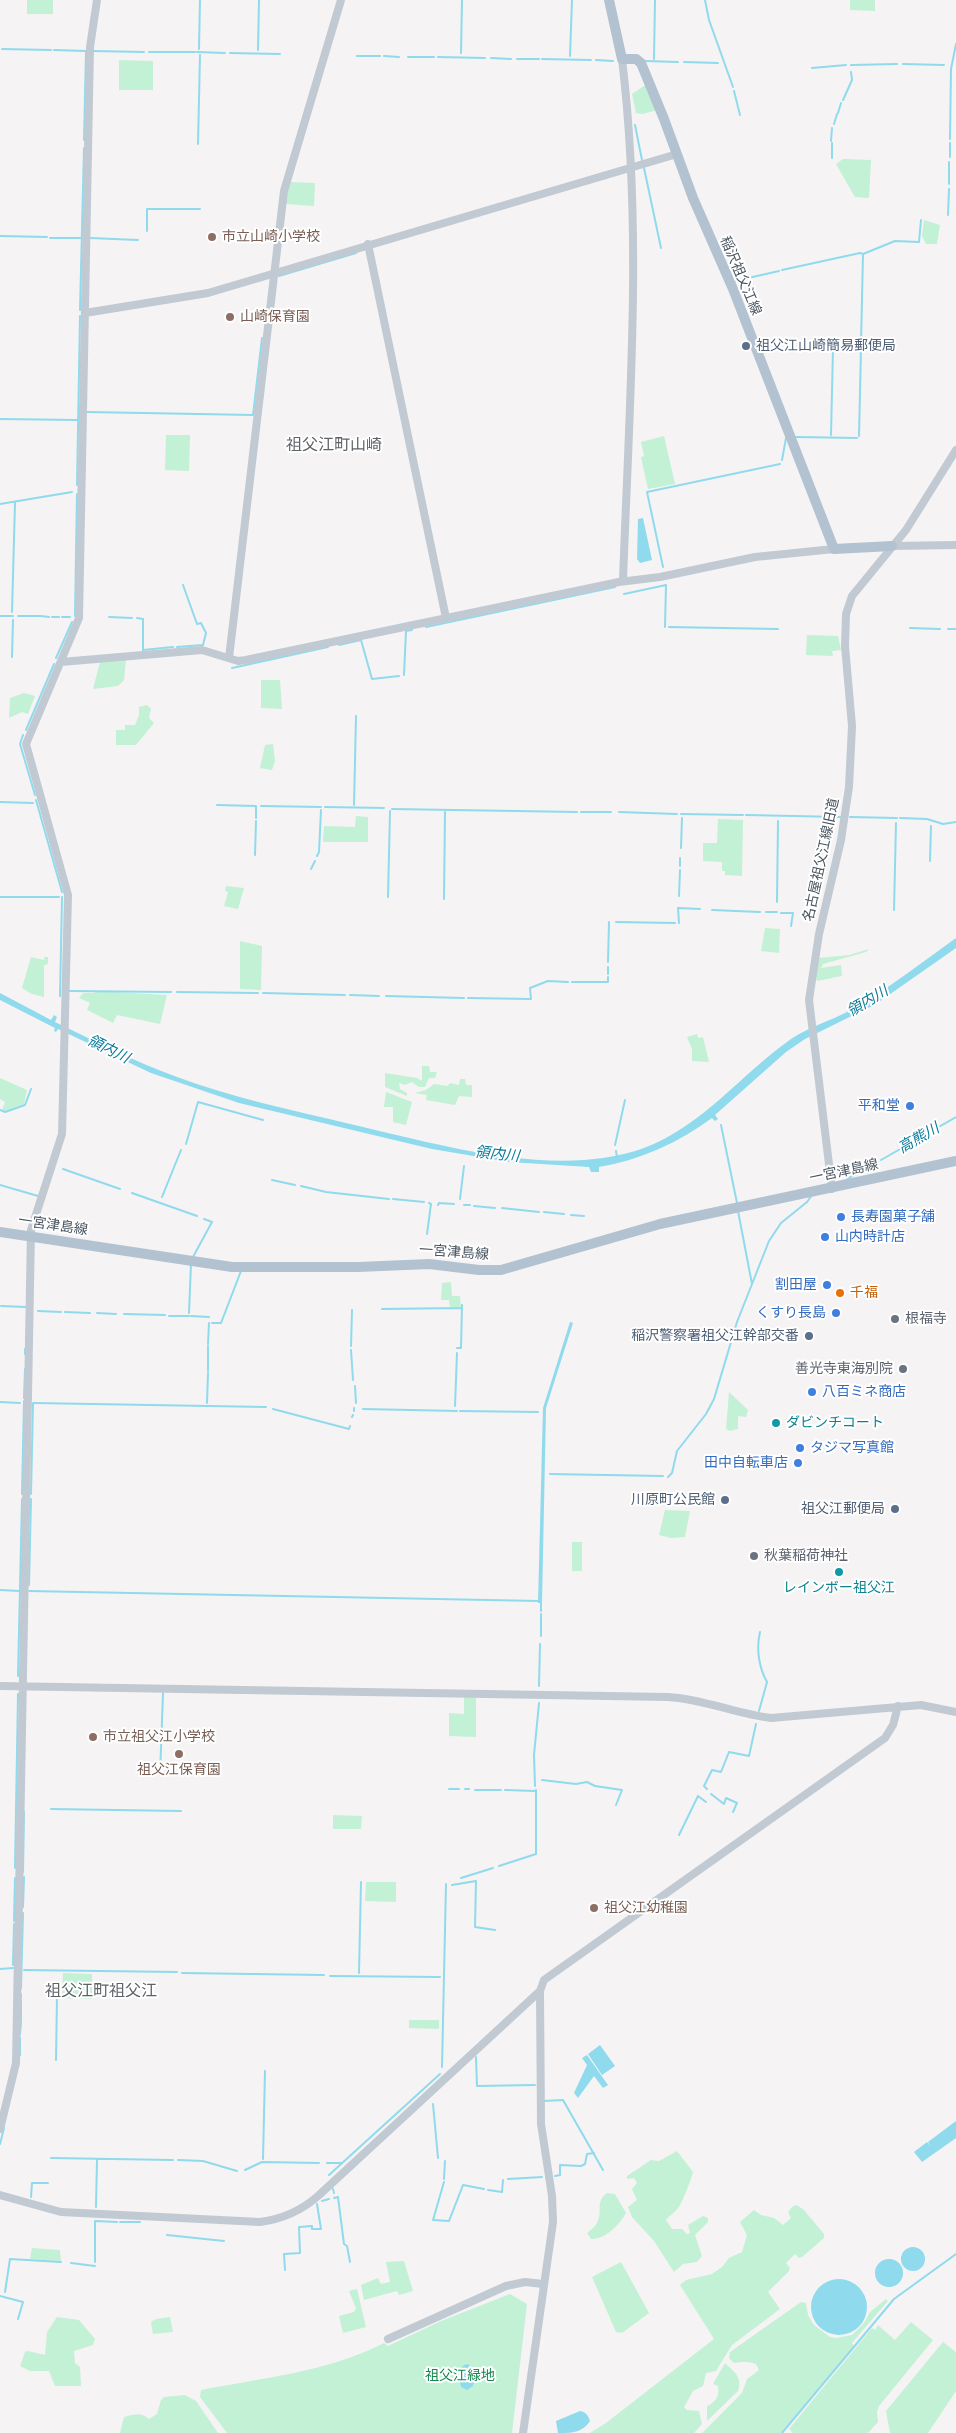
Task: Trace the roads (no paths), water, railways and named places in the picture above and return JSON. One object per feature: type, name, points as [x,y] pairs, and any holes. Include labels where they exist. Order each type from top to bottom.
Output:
[{"type":"main road","points":[[609,0],[622,59]]},
{"type":"main road","name":"稲沢祖父江線","points":[[622,59],[636,59],[641,63],[706,232],[733,289],[834,549]]},
{"type":"main road","points":[[834,549],[892,546]]},
{"type":"main road","name":"一宮津島線","points":[[0,1232],[232,1267],[358,1267],[429,1264],[479,1270],[501,1270],[620,1234],[956,1162]]},
{"type":"street","points":[[0,2129],[16,2064],[31,1230],[62,1134],[66,1019],[67,890],[26,744],[79,618],[90,47],[97,0]]},
{"type":"street","points":[[230,658],[286,180],[341,0]]},
{"type":"street","points":[[622,59],[631,166],[634,286],[623,581]]},
{"type":"street","points":[[85,313],[198,295],[677,154]]},
{"type":"street","points":[[368,244],[446,618]]},
{"type":"street","name":"名古屋祖父江線旧道","points":[[832,1188],[809,1000],[811,975],[845,821],[849,788],[852,726],[845,646],[846,620],[852,596],[906,530],[956,450]]},
{"type":"street","points":[[892,546],[956,545]]},
{"type":"street","points":[[61,662],[202,650],[230,658],[246,660],[623,581],[660,577],[755,557],[834,549]]},
{"type":"street","points":[[0,1686],[668,1697],[699,1701],[770,1718],[921,1705],[956,1712]]},
{"type":"street","points":[[523,2433],[543,2284],[551,2243],[553,2210],[541,2124],[540,1991],[544,1980],[885,1738],[893,1725],[898,1706]]},
{"type":"street","points":[[0,2195],[61,2212],[260,2222],[287,2216],[318,2196],[540,1991]]},
{"type":"street","points":[[388,2339],[506,2286],[526,2282],[543,2284]]},
{"type":"water","points":[[643,518],[652,560],[640,563],[637,559],[638,519]]},
{"type":"water","name":"領内川","points":[[956,938],[956,948],[876,1004],[805,1039],[786,1052],[715,1115],[718,1119],[715,1121],[712,1118],[672,1143],[644,1155],[599,1167],[599,1172],[591,1172],[589,1167],[509,1162],[432,1149],[239,1103],[151,1073],[58,1029],[56,1032],[54,1031],[55,1028],[0,1000],[0,993],[51,1020],[54,1015],[57,1017],[55,1022],[146,1065],[241,1097],[458,1149],[497,1156],[573,1161],[610,1157],[644,1148],[665,1138],[703,1113],[791,1039],[863,1003]]},
{"type":"water","points":[[570,1322],[573,1323],[546,1408],[542,1603],[538,1603],[543,1408]]},
{"type":"water","points":[[600,2045],[615,2066],[602,2075],[588,2054]]},
{"type":"water","points":[[587,2055],[608,2085],[603,2088],[594,2076],[578,2098],[574,2093],[587,2065],[582,2058]]},
{"type":"water","points":[[956,2121],[956,2138],[922,2162],[914,2152],[927,2142],[930,2146],[928,2142]]},
{"type":"water","points":[[913,2247],[921,2251],[925,2259],[921,2267],[913,2271],[905,2267],[901,2259],[905,2251]]},
{"type":"water","points":[[889,2259],[899,2263],[903,2273],[899,2283],[889,2287],[879,2283],[875,2273],[879,2263]]},
{"type":"water","points":[[834,2279],[844,2279],[859,2287],[865,2296],[867,2307],[865,2318],[859,2327],[844,2335],[834,2335],[823,2330],[816,2323],[811,2312],[811,2302],[816,2291],[823,2284]]},
{"type":"water","points":[[468,2364],[476,2372],[473,2386],[467,2390],[461,2387],[458,2371]]},
{"type":"water","points":[[580,2411],[585,2413],[590,2421],[584,2428],[576,2432],[558,2433],[556,2421]]},
{"type":"waterway","points":[[199,49],[200,0]]},
{"type":"waterway","points":[[258,50],[259,0]]},
{"type":"waterway","points":[[461,53],[462,0]]},
{"type":"waterway","points":[[570,56],[572,0]]},
{"type":"waterway","points":[[654,59],[655,0]]},
{"type":"waterway","points":[[705,0],[709,20],[733,87]]},
{"type":"waterway","points":[[950,139],[951,69],[956,44]]},
{"type":"waterway","points":[[2,49],[51,50]]},
{"type":"waterway","points":[[54,50],[86,51],[84,140]]},
{"type":"waterway","points":[[93,51],[144,52]]},
{"type":"waterway","points":[[149,52],[195,52]]},
{"type":"waterway","points":[[197,52],[225,53]]},
{"type":"waterway","points":[[230,53],[280,54]]},
{"type":"waterway","points":[[198,144],[200,55]]},
{"type":"waterway","points":[[357,56],[380,56]]},
{"type":"waterway","points":[[384,56],[399,57]]},
{"type":"waterway","points":[[408,57],[434,57]]},
{"type":"waterway","points":[[438,57],[485,58]]},
{"type":"waterway","points":[[491,58],[511,59]]},
{"type":"waterway","points":[[517,59],[539,59]]},
{"type":"waterway","points":[[542,59],[591,60]]},
{"type":"waterway","points":[[596,60],[613,61]]},
{"type":"waterway","points":[[646,61],[678,62]]},
{"type":"waterway","points":[[684,62],[718,63]]},
{"type":"waterway","points":[[851,65],[897,64]]},
{"type":"waterway","points":[[903,64],[944,65]]},
{"type":"waterway","points":[[812,68],[846,65]]},
{"type":"waterway","points":[[843,100],[852,80],[851,72]]},
{"type":"waterway","points":[[734,91],[740,115]]},
{"type":"waterway","points":[[838,113],[841,103]]},
{"type":"waterway","points":[[834,124],[837,114]]},
{"type":"waterway","points":[[635,125],[642,160]]},
{"type":"waterway","points":[[831,141],[832,128]]},
{"type":"waterway","points":[[832,143],[832,158]]},
{"type":"waterway","points":[[950,143],[950,157]]},
{"type":"waterway","points":[[80,310],[84,148]]},
{"type":"waterway","points":[[949,162],[949,184]]},
{"type":"waterway","points":[[644,168],[661,248]]},
{"type":"waterway","points":[[948,215],[949,189]]},
{"type":"waterway","points":[[147,231],[147,209],[200,209]]},
{"type":"waterway","points":[[861,344],[863,254],[895,241],[919,242],[921,220]]},
{"type":"waterway","points":[[0,236],[47,237]]},
{"type":"waterway","points":[[50,238],[82,238]]},
{"type":"waterway","points":[[90,238],[138,240]]},
{"type":"waterway","points":[[279,276],[356,253]]},
{"type":"waterway","points":[[782,270],[860,253],[863,254]]},
{"type":"waterway","points":[[735,281],[779,271]]},
{"type":"waterway","points":[[77,485],[80,316]]},
{"type":"waterway","points":[[87,412],[253,415],[262,338]]},
{"type":"waterway","points":[[831,435],[833,348]]},
{"type":"waterway","points":[[859,436],[861,349]]},
{"type":"waterway","points":[[0,419],[78,420]]},
{"type":"waterway","points":[[796,437],[857,438]]},
{"type":"waterway","points":[[782,460],[786,438]]},
{"type":"waterway","points":[[663,567],[647,492],[780,464]]},
{"type":"waterway","points":[[0,504],[72,492]]},
{"type":"waterway","points":[[75,616],[77,494]]},
{"type":"waterway","points":[[12,612],[15,503]]},
{"type":"waterway","points":[[177,647],[203,645],[206,633],[201,623],[197,624],[183,585]]},
{"type":"waterway","points":[[624,594],[666,585]]},
{"type":"waterway","points":[[665,627],[666,585]]},
{"type":"waterway","points":[[426,627],[615,587]]},
{"type":"waterway","points":[[0,616],[13,616]]},
{"type":"waterway","points":[[18,616],[40,616]]},
{"type":"waterway","points":[[41,616],[49,617]]},
{"type":"waterway","points":[[52,617],[59,617]]},
{"type":"waterway","points":[[62,617],[70,617]]},
{"type":"waterway","points":[[109,617],[132,618]]},
{"type":"waterway","points":[[137,618],[143,619],[143,650],[173,647]]},
{"type":"waterway","points":[[12,657],[13,620]]},
{"type":"waterway","points":[[56,658],[72,622]]},
{"type":"waterway","points":[[669,627],[778,629]]},
{"type":"waterway","points":[[910,628],[940,629]]},
{"type":"waterway","points":[[948,629],[956,629]]},
{"type":"waterway","points":[[404,675],[406,631],[412,630]]},
{"type":"waterway","points":[[339,645],[361,640],[372,679],[399,676]]},
{"type":"waterway","points":[[232,668],[328,647]]},
{"type":"waterway","points":[[26,730],[54,664]]},
{"type":"waterway","points":[[354,805],[356,716]]},
{"type":"waterway","points":[[23,735],[20,744],[35,795]]},
{"type":"waterway","points":[[36,800],[62,892]]},
{"type":"waterway","points":[[0,802],[33,803]]},
{"type":"waterway","points":[[217,805],[256,806],[256,818]]},
{"type":"waterway","points":[[261,806],[321,807]]},
{"type":"waterway","points":[[325,807],[384,808]]},
{"type":"waterway","points":[[392,809],[577,812]]},
{"type":"waterway","points":[[317,856],[319,852],[321,810]]},
{"type":"waterway","points":[[388,897],[390,811]]},
{"type":"waterway","points":[[444,899],[445,812]]},
{"type":"waterway","points":[[581,812],[611,812]]},
{"type":"waterway","points":[[619,812],[677,814]]},
{"type":"waterway","points":[[681,814],[743,815]]},
{"type":"waterway","points":[[746,815],[841,817]]},
{"type":"waterway","points":[[850,817],[897,818]]},
{"type":"waterway","points":[[681,848],[682,818]]},
{"type":"waterway","points":[[900,818],[927,819],[943,824],[956,822]]},
{"type":"waterway","points":[[255,855],[256,821]]},
{"type":"waterway","points":[[777,902],[778,821]]},
{"type":"waterway","points":[[894,910],[896,823]]},
{"type":"waterway","points":[[930,861],[931,826]]},
{"type":"waterway","points":[[680,858],[680,866]]},
{"type":"waterway","points":[[311,869],[315,861]]},
{"type":"waterway","points":[[679,896],[680,870]]},
{"type":"waterway","points":[[0,897],[59,897]]},
{"type":"waterway","points":[[60,996],[62,897]]},
{"type":"waterway","points":[[679,923],[678,908],[700,909]]},
{"type":"waterway","points":[[712,910],[760,912]]},
{"type":"waterway","points":[[766,912],[777,912]]},
{"type":"waterway","points":[[781,913],[793,913],[791,926]]},
{"type":"waterway","points":[[608,962],[609,922]]},
{"type":"waterway","points":[[616,922],[675,923]]},
{"type":"waterway","points":[[608,967],[608,974]]},
{"type":"waterway","points":[[572,982],[608,982],[608,977]]},
{"type":"waterway","points":[[468,998],[531,999],[530,988],[548,981],[568,982]]},
{"type":"waterway","points":[[69,991],[171,992]]},
{"type":"waterway","points":[[177,992],[258,993]]},
{"type":"waterway","points":[[263,993],[345,995]]},
{"type":"waterway","points":[[350,995],[379,996]]},
{"type":"waterway","points":[[386,996],[464,998]]},
{"type":"waterway","points":[[0,1110],[5,1112],[25,1105],[31,1089]]},
{"type":"waterway","points":[[615,1145],[625,1100]]},
{"type":"waterway","points":[[186,1144],[198,1102],[263,1120]]},
{"type":"waterway","name":"高熊川","points":[[881,1160],[956,1117]]},
{"type":"waterway","points":[[721,1125],[737,1203]]},
{"type":"waterway","points":[[162,1197],[181,1150]]},
{"type":"waterway","points":[[616,1151],[617,1158]]},
{"type":"waterway","name":"高熊川","points":[[847,1179],[878,1162]]},
{"type":"waterway","points":[[460,1199],[464,1166]]},
{"type":"waterway","points":[[63,1169],[120,1189]]},
{"type":"waterway","points":[[272,1180],[295,1185]]},
{"type":"waterway","points":[[0,1185],[38,1196]]},
{"type":"waterway","points":[[301,1186],[326,1192],[389,1199]]},
{"type":"waterway","points":[[132,1193],[197,1216]]},
{"type":"waterway","points":[[668,1477],[672,1473],[677,1451],[706,1414],[714,1399],[737,1322],[769,1241],[781,1223],[807,1202],[812,1195]]},
{"type":"waterway","points":[[393,1199],[424,1202]]},
{"type":"waterway","points":[[427,1234],[431,1204],[429,1203]]},
{"type":"waterway","points":[[438,1205],[439,1203],[454,1204]]},
{"type":"waterway","points":[[464,1205],[470,1205]]},
{"type":"waterway","points":[[474,1206],[495,1208]]},
{"type":"waterway","points":[[502,1208],[539,1212]]},
{"type":"waterway","points":[[738,1211],[752,1284]]},
{"type":"waterway","points":[[544,1212],[564,1214]]},
{"type":"waterway","points":[[571,1215],[584,1216]]},
{"type":"waterway","points":[[193,1257],[212,1222],[204,1219]]},
{"type":"waterway","points":[[189,1313],[191,1264]]},
{"type":"waterway","points":[[212,1323],[221,1323],[241,1271]]},
{"type":"waterway","points":[[457,1348],[461,1348],[462,1305]]},
{"type":"waterway","points":[[1,1306],[26,1307]]},
{"type":"waterway","points":[[382,1309],[462,1308]]},
{"type":"waterway","points":[[351,1346],[352,1310]]},
{"type":"waterway","points":[[38,1311],[61,1312]]},
{"type":"waterway","points":[[65,1312],[90,1313]]},
{"type":"waterway","points":[[97,1313],[116,1314]]},
{"type":"waterway","points":[[124,1314],[165,1315]]},
{"type":"waterway","points":[[169,1316],[189,1316]]},
{"type":"waterway","points":[[191,1316],[209,1317]]},
{"type":"waterway","points":[[208,1344],[209,1323]]},
{"type":"waterway","points":[[208,1346],[208,1371]]},
{"type":"waterway","points":[[25,1349],[25,1354]]},
{"type":"waterway","points":[[351,1350],[353,1380]]},
{"type":"waterway","points":[[455,1406],[457,1353]]},
{"type":"waterway","points":[[24,1398],[25,1369]]},
{"type":"waterway","points":[[207,1403],[208,1373]]},
{"type":"waterway","points":[[355,1386],[356,1403]]},
{"type":"waterway","points":[[22,1494],[24,1401]]},
{"type":"waterway","points":[[0,1402],[20,1403]]},
{"type":"waterway","points":[[31,1494],[33,1403]]},
{"type":"waterway","points":[[34,1403],[266,1407]]},
{"type":"waterway","points":[[273,1409],[349,1429],[350,1426]]},
{"type":"waterway","points":[[363,1409],[457,1411]]},
{"type":"waterway","points":[[460,1411],[538,1412]]},
{"type":"waterway","points":[[550,1474],[663,1476]]},
{"type":"waterway","points":[[18,1676],[22,1499]]},
{"type":"waterway","points":[[29,1585],[31,1499]]},
{"type":"waterway","points":[[0,1590],[20,1591]]},
{"type":"waterway","points":[[29,1591],[539,1601]]},
{"type":"waterway","points":[[541,1603],[541,1611]]},
{"type":"waterway","points":[[541,1614],[541,1636]]},
{"type":"waterway","points":[[759,1711],[767,1682],[759,1658],[760,1632]]},
{"type":"waterway","points":[[539,1686],[540,1644]]},
{"type":"waterway","points":[[160,1775],[163,1693]]},
{"type":"waterway","points":[[15,1868],[18,1694]]},
{"type":"waterway","points":[[535,1786],[534,1755],[539,1703]]},
{"type":"waterway","points":[[707,1789],[704,1786],[712,1770],[721,1772],[729,1752],[749,1756],[756,1724]]},
{"type":"waterway","points":[[542,1780],[576,1784],[587,1782],[595,1786],[622,1790],[616,1805]]},
{"type":"waterway","points":[[449,1789],[459,1789]]},
{"type":"waterway","points":[[475,1790],[501,1790]]},
{"type":"waterway","points":[[505,1790],[535,1791]]},
{"type":"waterway","points":[[499,1866],[536,1854],[536,1790]]},
{"type":"waterway","points":[[711,1794],[724,1804],[726,1798],[737,1803],[733,1812]]},
{"type":"waterway","points":[[679,1835],[698,1796],[706,1802]]},
{"type":"waterway","points":[[51,1809],[181,1811]]},
{"type":"waterway","points":[[23,1872],[24,1812]]},
{"type":"waterway","points":[[461,1878],[493,1868]]},
{"type":"waterway","points":[[23,1907],[24,1877]]},
{"type":"waterway","points":[[14,1921],[15,1878]]},
{"type":"waterway","points":[[452,1885],[476,1881],[475,1927],[495,1930]]},
{"type":"waterway","points":[[359,1973],[361,1882]]},
{"type":"waterway","points":[[442,2067],[446,1884]]},
{"type":"waterway","points":[[21,1988],[23,1913]]},
{"type":"waterway","points":[[13,1965],[14,1924]]},
{"type":"waterway","points":[[0,1969],[13,1968]]},
{"type":"waterway","points":[[24,1970],[177,1972]]},
{"type":"waterway","points":[[182,1973],[324,1975]]},
{"type":"waterway","points":[[330,1976],[440,1977]]},
{"type":"waterway","points":[[56,2060],[57,1996]]},
{"type":"waterway","points":[[21,2000],[21,2007]]},
{"type":"waterway","points":[[21,2009],[21,2020]]},
{"type":"waterway","points":[[20,2034],[21,2022]]},
{"type":"waterway","points":[[20,2038],[20,2055]]},
{"type":"waterway","points":[[476,2057],[477,2086],[535,2085]]},
{"type":"waterway","points":[[263,2159],[265,2071]]},
{"type":"waterway","points":[[329,2175],[440,2074]]},
{"type":"waterway","points":[[543,2101],[563,2100],[603,2170]]},
{"type":"waterway","points":[[433,2104],[438,2158]]},
{"type":"waterway","points":[[0,2144],[4,2128]]},
{"type":"waterway","points":[[555,2176],[560,2175],[560,2165],[581,2166],[585,2164],[587,2154],[594,2153]]},
{"type":"waterway","points":[[51,2158],[173,2160]]},
{"type":"waterway","points":[[96,2207],[97,2159]]},
{"type":"waterway","points":[[178,2160],[203,2161],[237,2171]]},
{"type":"waterway","points":[[444,2179],[445,2161]]},
{"type":"waterway","points":[[245,2170],[262,2162],[319,2163]]},
{"type":"waterway","points":[[327,2163],[342,2163]]},
{"type":"waterway","points":[[508,2179],[542,2177]]},
{"type":"waterway","points":[[488,2190],[502,2192],[503,2180]]},
{"type":"waterway","points":[[444,2182],[433,2220],[449,2221],[463,2185],[484,2189]]},
{"type":"waterway","points":[[31,2197],[32,2183],[48,2183]]},
{"type":"waterway","points":[[333,2189],[334,2193]]},
{"type":"waterway","points":[[334,2198],[338,2197],[344,2244],[347,2246],[350,2262]]},
{"type":"waterway","points":[[322,2201],[329,2199]]},
{"type":"waterway","points":[[285,2270],[284,2254],[300,2253],[299,2227],[312,2226],[312,2229],[321,2229],[317,2204]]},
{"type":"waterway","points":[[95,2262],[95,2221],[117,2222]]},
{"type":"waterway","points":[[120,2222],[140,2222]]},
{"type":"waterway","points":[[167,2235],[224,2241]]},
{"type":"waterway","points":[[782,2433],[894,2299],[956,2254]]},
{"type":"waterway","points":[[5,2292],[10,2259],[61,2262]]},
{"type":"waterway","points":[[71,2263],[95,2266]]},
{"type":"waterway","points":[[0,2296],[23,2302],[18,2319]]},
{"type":"place","name":"市立山崎小学校","points":[[212,237]]},
{"type":"place","name":"山崎保育園","points":[[230,317]]},
{"type":"place","name":"祖父江山崎簡易郵便局","points":[[746,346]]},
{"type":"place","name":"平和堂","points":[[910,1106]]},
{"type":"place","name":"長寿園菓子舗","points":[[841,1217]]},
{"type":"place","name":"山内時計店","points":[[825,1237]]},
{"type":"place","name":"割田屋","points":[[827,1285]]},
{"type":"place","name":"千福","points":[[840,1293]]},
{"type":"place","name":"くすり長島","points":[[836,1313]]},
{"type":"place","name":"根福寺","points":[[895,1319]]},
{"type":"place","name":"稲沢警察署祖父江幹部交番","points":[[809,1336]]},
{"type":"place","name":"善光寺東海別院","points":[[903,1369]]},
{"type":"place","name":"八百ミネ商店","points":[[812,1392]]},
{"type":"place","name":"ダビンチコート","points":[[776,1423]]},
{"type":"place","name":"タジマ写真館","points":[[800,1448]]},
{"type":"place","name":"田中自転車店","points":[[798,1463]]},
{"type":"place","name":"川原町公民館","points":[[725,1500]]},
{"type":"place","name":"祖父江郵便局","points":[[895,1509]]},
{"type":"place","name":"秋葉稲荷神社","points":[[754,1556]]},
{"type":"place","name":"レインボー祖父江","points":[[839,1572]]},
{"type":"place","name":"市立祖父江小学校","points":[[93,1737]]},
{"type":"place","name":"祖父江保育園","points":[[179,1754]]},
{"type":"place","name":"祖父江幼稚園","points":[[594,1908]]},
{"type":"district","name":"祖父江町山崎","points":[[334,446]]},
{"type":"district","name":"祖父江町祖父江","points":[[101,1992]]},
{"type":"park label","name":"祖父江緑地","points":[[460,2376]]}]
